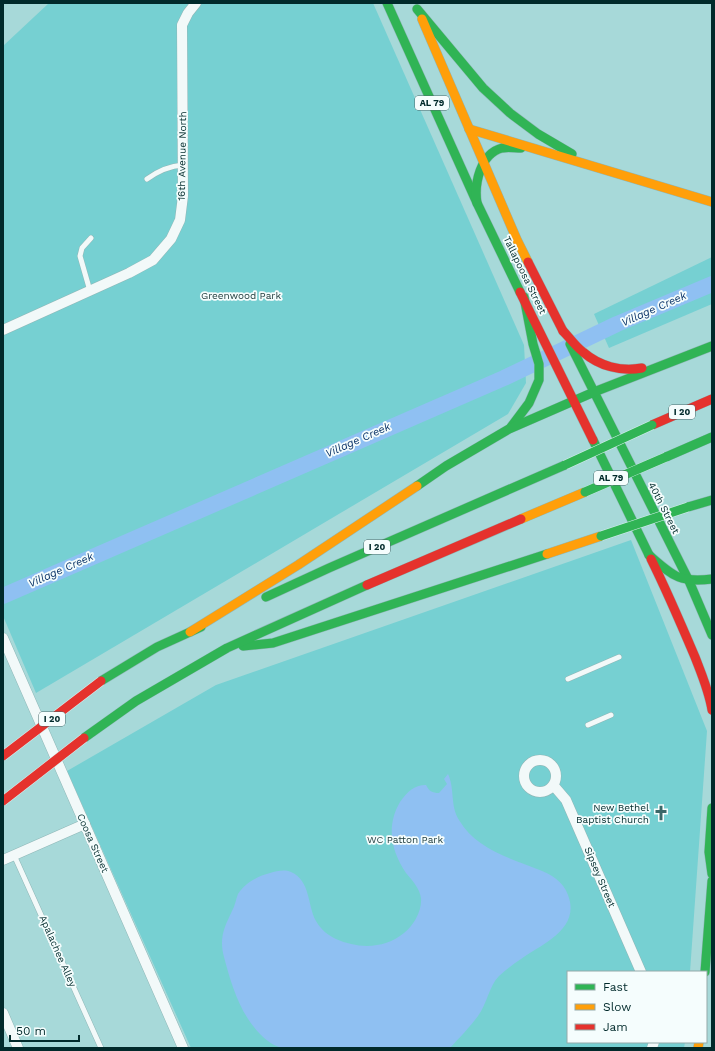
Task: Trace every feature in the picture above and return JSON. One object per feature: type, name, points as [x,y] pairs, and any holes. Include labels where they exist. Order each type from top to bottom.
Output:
[{"type":"main road","name":"Tallapoosa Street","points":[[387,3],[477,203],[649,555]]},
{"type":"main road","name":"Tallapoosa Street","points":[[416,6],[517,240],[563,331],[581,356]]},
{"type":"main road","points":[[416,6],[451,51],[488,93],[510,113],[538,134],[595,168]]},
{"type":"main road","points":[[469,129],[531,149],[712,202]]},
{"type":"main road","points":[[477,203],[476,185],[479,172],[490,156],[498,150],[508,147],[531,149]]},
{"type":"main road","points":[[509,429],[529,403],[539,380],[540,364],[532,344],[524,297]]},
{"type":"main road","points":[[190,632],[298,565],[446,466],[509,429],[594,392],[712,346]]},
{"type":"main road","points":[[581,356],[622,370],[635,370],[684,357]]},
{"type":"main road","name":"AL 79","points":[[581,356],[594,392]]},
{"type":"main road","name":"40th Street","points":[[594,392],[689,581],[712,635]]},
{"type":"main road","name":"I 20","points":[[3,756],[101,682],[157,647],[329,568],[712,399]]},
{"type":"main road","points":[[3,801],[84,738],[136,701],[226,648],[341,596],[712,437]]},
{"type":"main road","points":[[226,648],[273,643],[712,500]]},
{"type":"main road","points":[[649,555],[673,576],[689,581],[712,579]]},
{"type":"main road","name":"AL 79","points":[[649,555],[677,613],[701,673],[712,710]]},
{"type":"main road","points":[[712,808],[709,852],[712,874]]},
{"type":"main road","points":[[705,971],[712,881]]},
{"type":"street","name":"16th Avenue North","points":[[3,330],[129,273],[153,260],[171,239],[180,220],[183,196],[182,25],[188,13],[196,3]]},
{"type":"street","name":"Coosa Street","points":[[3,638],[181,1047]]},
{"type":"street","name":"Sipsey Street","points":[[554,786],[566,800],[641,971]]},
{"type":"street","points":[[3,860],[85,824]]},
{"type":"street","points":[[3,1013],[18,1048]]},
{"type":"lane","points":[[146,179],[159,171],[174,166],[183,165]]},
{"type":"lane","points":[[90,291],[80,256],[82,248],[91,238]]},
{"type":"lane","points":[[568,679],[619,657]]},
{"type":"lane","points":[[588,725],[611,714]]},
{"type":"lane","name":"Apalachee Alley","points":[[14,855],[101,1048]]},
{"type":"green space","name":"Greenwood Park","points":[[49,3],[373,3],[524,345],[526,383],[508,414],[36,693],[3,616],[3,46]]},
{"type":"green space","points":[[712,257],[712,304],[609,348],[594,314]]},
{"type":"green space","name":"WC Patton Park","points":[[631,540],[707,731],[690,971],[567,971],[567,1043],[685,1043],[684,1048],[191,1048],[67,771],[216,685]]},
{"type":"shaded area","points":[[448,774],[456,815],[466,830],[474,838],[494,851],[547,873],[560,882],[566,890],[571,907],[569,917],[564,926],[549,941],[515,963],[499,976],[478,1016],[450,1048],[281,1048],[271,1043],[259,1033],[245,1014],[239,1003],[224,957],[222,944],[223,933],[238,894],[252,880],[265,874],[283,870],[288,871],[302,881],[308,894],[316,921],[322,930],[330,936],[353,945],[362,946],[380,945],[397,938],[408,930],[414,922],[419,913],[421,898],[417,888],[401,865],[397,856],[392,838],[393,820],[400,802],[405,795],[411,790],[422,785],[426,785],[428,789],[434,793],[439,793],[447,784],[444,779]]},
{"type":"waterway","name":"Village Creek","points":[[3,596],[504,378],[617,324],[712,284]]},
{"type":"traffic: fast","points":[[387,3],[477,203],[520,292]]},
{"type":"traffic: fast","points":[[417,9],[483,88],[510,113],[538,134],[572,154]]},
{"type":"traffic: fast","points":[[477,203],[476,195],[478,179],[480,171],[488,156],[494,151],[502,148],[521,148]]},
{"type":"traffic: fast","points":[[511,427],[529,403],[539,380],[539,364],[533,344],[524,297]]},
{"type":"traffic: fast","points":[[570,344],[689,581],[712,635]]},
{"type":"traffic: fast","points":[[417,486],[446,466],[509,429],[594,392],[712,346]]},
{"type":"traffic: fast","points":[[565,465],[652,425]]},
{"type":"traffic: fast","points":[[666,457],[712,437]]},
{"type":"traffic: fast","points":[[593,440],[649,555]]},
{"type":"traffic: fast","points":[[585,492],[666,457]]},
{"type":"traffic: fast","points":[[266,597],[565,465]]},
{"type":"traffic: fast","points":[[688,507],[712,500]]},
{"type":"traffic: fast","points":[[601,536],[688,507]]},
{"type":"traffic: fast","points":[[243,646],[273,643],[547,554]]},
{"type":"traffic: fast","points":[[649,555],[671,573],[684,579],[712,579]]},
{"type":"traffic: fast","points":[[84,738],[136,701],[227,648],[367,585]]},
{"type":"traffic: fast","points":[[101,681],[157,647],[201,627]]},
{"type":"traffic: fast","points":[[712,808],[709,852],[712,874]]},
{"type":"traffic: fast","points":[[705,971],[712,881]]},
{"type":"traffic: slow","points":[[422,19],[517,240],[528,262]]},
{"type":"traffic: slow","points":[[469,129],[712,202]]},
{"type":"traffic: slow","points":[[190,632],[298,565],[417,486]]},
{"type":"traffic: slow","points":[[521,519],[585,492]]},
{"type":"traffic: slow","points":[[547,554],[601,536]]},
{"type":"traffic: slow","points":[[698,1048],[699,1043]]},
{"type":"traffic: jam","points":[[528,262],[563,331]]},
{"type":"traffic: jam","points":[[520,292],[593,440]]},
{"type":"traffic: jam","points":[[563,331],[580,350],[596,361],[611,367],[626,369],[642,368]]},
{"type":"traffic: jam","points":[[652,425],[712,399]]},
{"type":"traffic: jam","points":[[367,585],[521,519]]},
{"type":"traffic: jam","points":[[651,559],[695,657],[703,677],[712,710]]},
{"type":"traffic: jam","points":[[3,756],[101,681]]},
{"type":"traffic: jam","points":[[3,801],[84,738]]},
{"type":"place","name":"New Bethel Baptist Church","points":[[661,813]]}]
